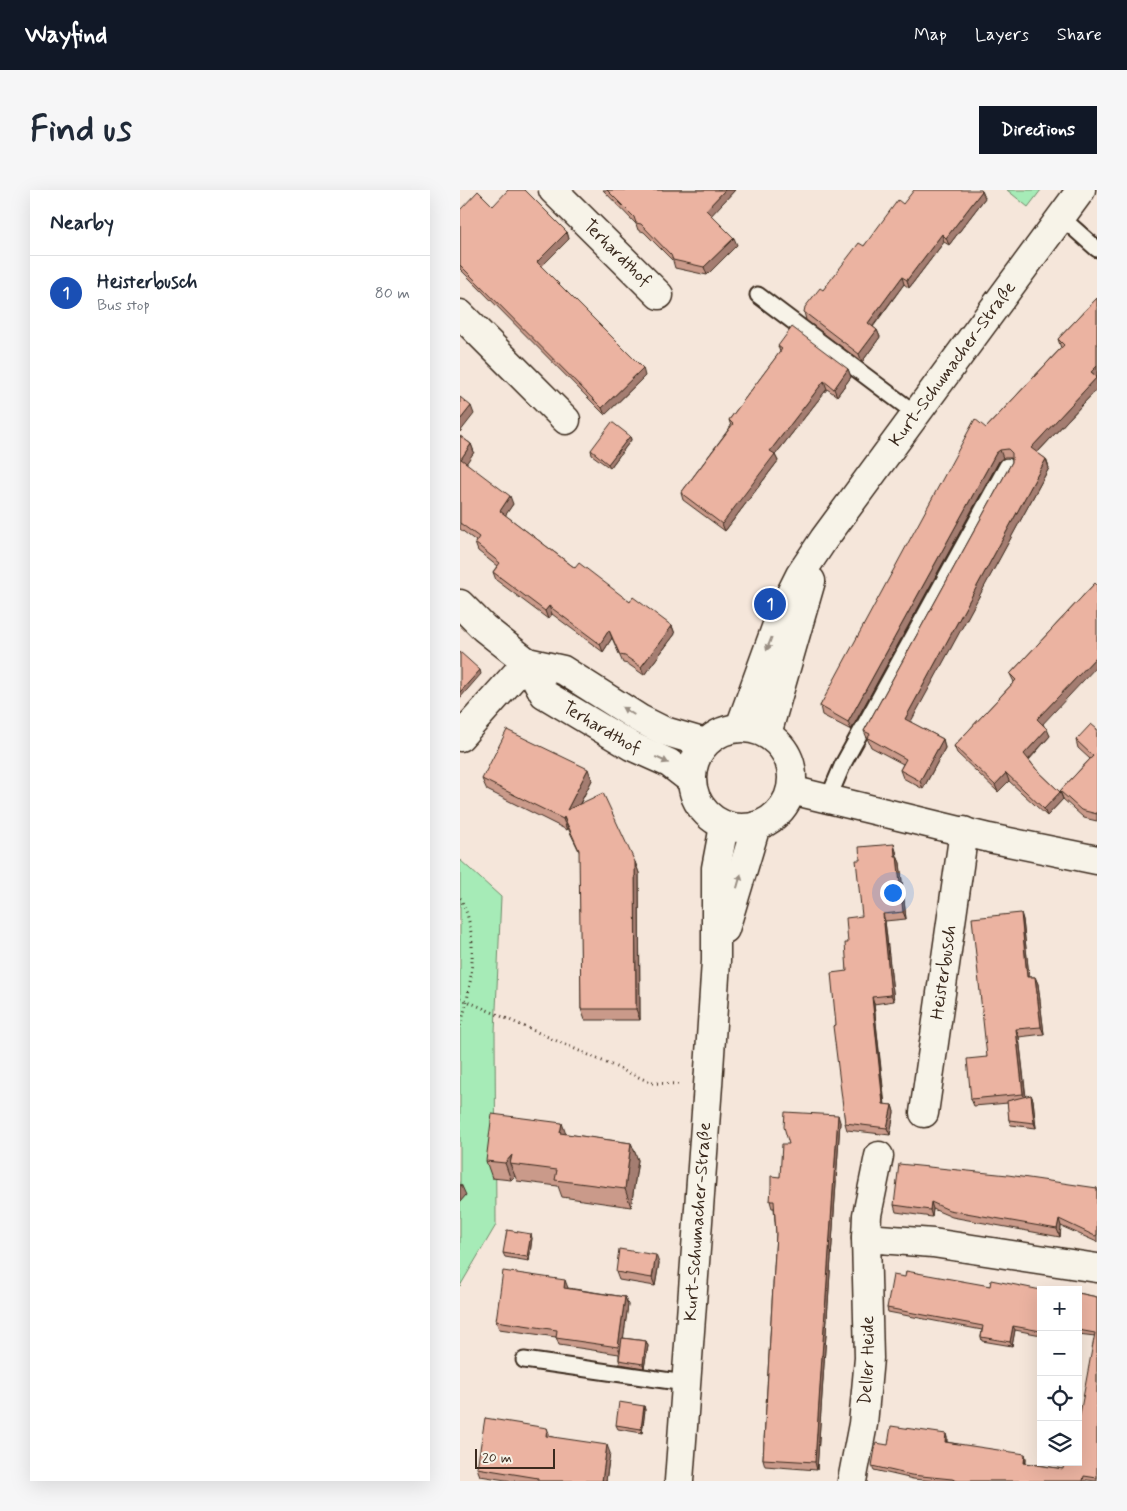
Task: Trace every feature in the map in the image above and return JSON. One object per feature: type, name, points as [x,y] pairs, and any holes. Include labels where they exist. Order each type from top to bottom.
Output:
[{"type":"street","name":"Terhardthof","points":[[553,190],[659,295]]},
{"type":"street","name":"Kurt-Schumacher-Straße","points":[[740,727],[782,610],[800,575],[824,539],[1081,190]]},
{"type":"street","points":[[460,314],[566,420]]},
{"type":"street","name":"Kurt-Schumacher-Straße","points":[[767,734],[824,539]]},
{"type":"street","name":"Terhardthof","points":[[460,604],[484,628],[527,662],[544,694],[631,746],[668,763],[691,780]]},
{"type":"street","name":"Terhardthof","points":[[527,662],[563,670],[640,719],[664,731],[704,743]]},
{"type":"street","points":[[460,738],[527,662]]},
{"type":"street","points":[[740,727],[760,730],[767,734],[776,740],[788,756],[793,775],[790,796],[779,812],[763,824],[744,829],[724,826],[707,815],[696,799],[691,780],[694,760],[704,743],[721,732],[740,727]]},
{"type":"street","points":[[790,790],[1097,860]]},
{"type":"street","name":"Kurt-Schumacher-Straße","points":[[679,1481],[716,961],[716,868],[724,826]]},
{"type":"street","name":"Kurt-Schumacher-Straße","points":[[716,961],[756,826]]},
{"type":"street","name":"Heisterbusch","points":[[924,1113],[964,831]]},
{"type":"street","name":"Deller Heide","points":[[852,1481],[864,1424],[869,1358],[867,1215],[879,1156]]},
{"type":"street","points":[[866,1238],[933,1242],[1097,1268]]},
{"type":"lane","points":[[1061,217],[1097,249]]},
{"type":"lane","points":[[758,295],[916,414]]},
{"type":"lane","points":[[828,799],[843,764],[1007,466]]},
{"type":"lane","points":[[524,1360],[685,1383]]},
{"type":"path","points":[[460,898],[468,911],[472,960],[468,1001],[460,1026]]},
{"type":"path","points":[[460,998],[652,1083],[708,1085]]},
{"type":"green space","points":[[1007,190],[1041,190],[1028,207]]},
{"type":"green space","points":[[460,860],[501,897],[495,1032],[496,1225],[460,1286]]},
{"type":"building","points":[[508,190],[525,190],[567,232],[537,262],[643,368],[602,408],[460,265],[460,210],[478,191],[493,206]]},
{"type":"building","points":[[607,190],[725,190],[706,210],[734,238],[704,267],[673,260],[671,255],[641,224],[636,223],[634,217]]},
{"type":"building","points":[[914,190],[982,191],[946,238],[942,234],[907,280],[902,277],[868,323],[877,330],[859,354],[804,312],[805,307],[820,288],[823,290],[859,243],[864,246],[898,200],[903,204]]},
{"type":"building","points":[[1097,298],[1097,366],[1091,372],[1097,377],[1031,448],[1046,459],[905,719],[943,739],[920,781],[900,770],[906,759],[868,738],[870,734],[864,731],[1012,462],[1012,453],[1008,449],[1000,450],[996,453],[848,722],[820,706],[975,419],[986,428],[1064,345],[1058,339]]},
{"type":"building","points":[[792,327],[848,369],[834,389],[824,381],[770,451],[775,454],[722,524],[681,493],[733,424],[729,420],[782,349],[778,346]]},
{"type":"building","points":[[460,397],[471,406],[460,420]]},
{"type":"building","points":[[612,422],[630,436],[608,464],[591,450]]},
{"type":"building","points":[[460,436],[471,444],[461,459],[510,496],[500,511],[575,568],[579,563],[630,602],[633,597],[672,626],[641,667],[625,656],[620,655],[609,630],[600,644],[549,606],[545,611],[493,572],[500,563],[475,543],[479,537],[460,523]]},
{"type":"building","points":[[1095,583],[1097,585],[1097,656],[1037,719],[1047,729],[1024,754],[1036,769],[1060,792],[1044,809],[1006,773],[995,785],[954,746],[1016,680],[1010,674]]},
{"type":"building","points":[[460,652],[480,670],[460,692]]},
{"type":"building","points":[[1091,724],[1097,729],[1097,814],[1081,810],[1060,791],[1093,756],[1076,740]]},
{"type":"building","points":[[507,730],[588,769],[567,810],[603,793],[635,862],[636,1009],[581,1009],[579,850],[564,817],[563,819],[482,779]]},
{"type":"building","points":[[894,844],[903,912],[883,914],[891,995],[872,997],[883,1104],[892,1105],[887,1128],[845,1123],[833,1026],[836,1025],[831,973],[847,971],[845,943],[848,943],[846,918],[862,916],[856,860],[860,860],[859,847]]},
{"type":"building","points":[[1021,913],[1027,977],[1035,977],[1041,1027],[1016,1029],[1023,1094],[971,1099],[967,1059],[987,1057],[972,918]]},
{"type":"building","points":[[1031,1095],[1034,1123],[1009,1120],[1007,1101]]},
{"type":"building","points":[[785,1112],[838,1115],[815,1462],[763,1459],[776,1234],[774,1201],[770,1201],[771,1176],[780,1177],[782,1144],[789,1144],[784,1127]]},
{"type":"building","points":[[492,1114],[562,1123],[560,1133],[631,1143],[625,1189],[555,1180],[557,1170],[510,1164],[512,1155],[505,1163],[486,1161]]},
{"type":"building","points":[[899,1164],[1008,1175],[1097,1188],[1097,1235],[1095,1236],[1059,1219],[1057,1229],[949,1210],[931,1202],[930,1210],[894,1205]]},
{"type":"building","points":[[507,1230],[531,1234],[527,1257],[503,1253]]},
{"type":"building","points":[[619,1249],[656,1255],[652,1278],[616,1272]]},
{"type":"building","points":[[503,1271],[565,1280],[564,1288],[625,1297],[618,1347],[556,1338],[557,1330],[496,1321]]},
{"type":"building","points":[[906,1271],[990,1286],[991,1280],[1037,1289],[1037,1330],[1013,1326],[1010,1342],[981,1337],[983,1326],[887,1308],[893,1275],[905,1277]]},
{"type":"building","points":[[1082,1294],[1097,1297],[1097,1478],[1084,1476],[1083,1481],[958,1481],[911,1475],[872,1466],[876,1443],[888,1445],[891,1426],[946,1434],[945,1442],[1025,1454],[1024,1463],[1037,1466],[1063,1469],[1063,1466],[1082,1466],[1082,1403],[1095,1333],[1082,1331]]},
{"type":"building","points":[[622,1338],[646,1341],[643,1364],[619,1360]]},
{"type":"building","points":[[619,1402],[644,1406],[641,1429],[616,1425]]},
{"type":"building","points":[[485,1418],[547,1428],[546,1436],[607,1445],[602,1481],[538,1481],[538,1478],[477,1468]]},
{"type":"place","name":"Heisterbusch","points":[[770,604]]}]
